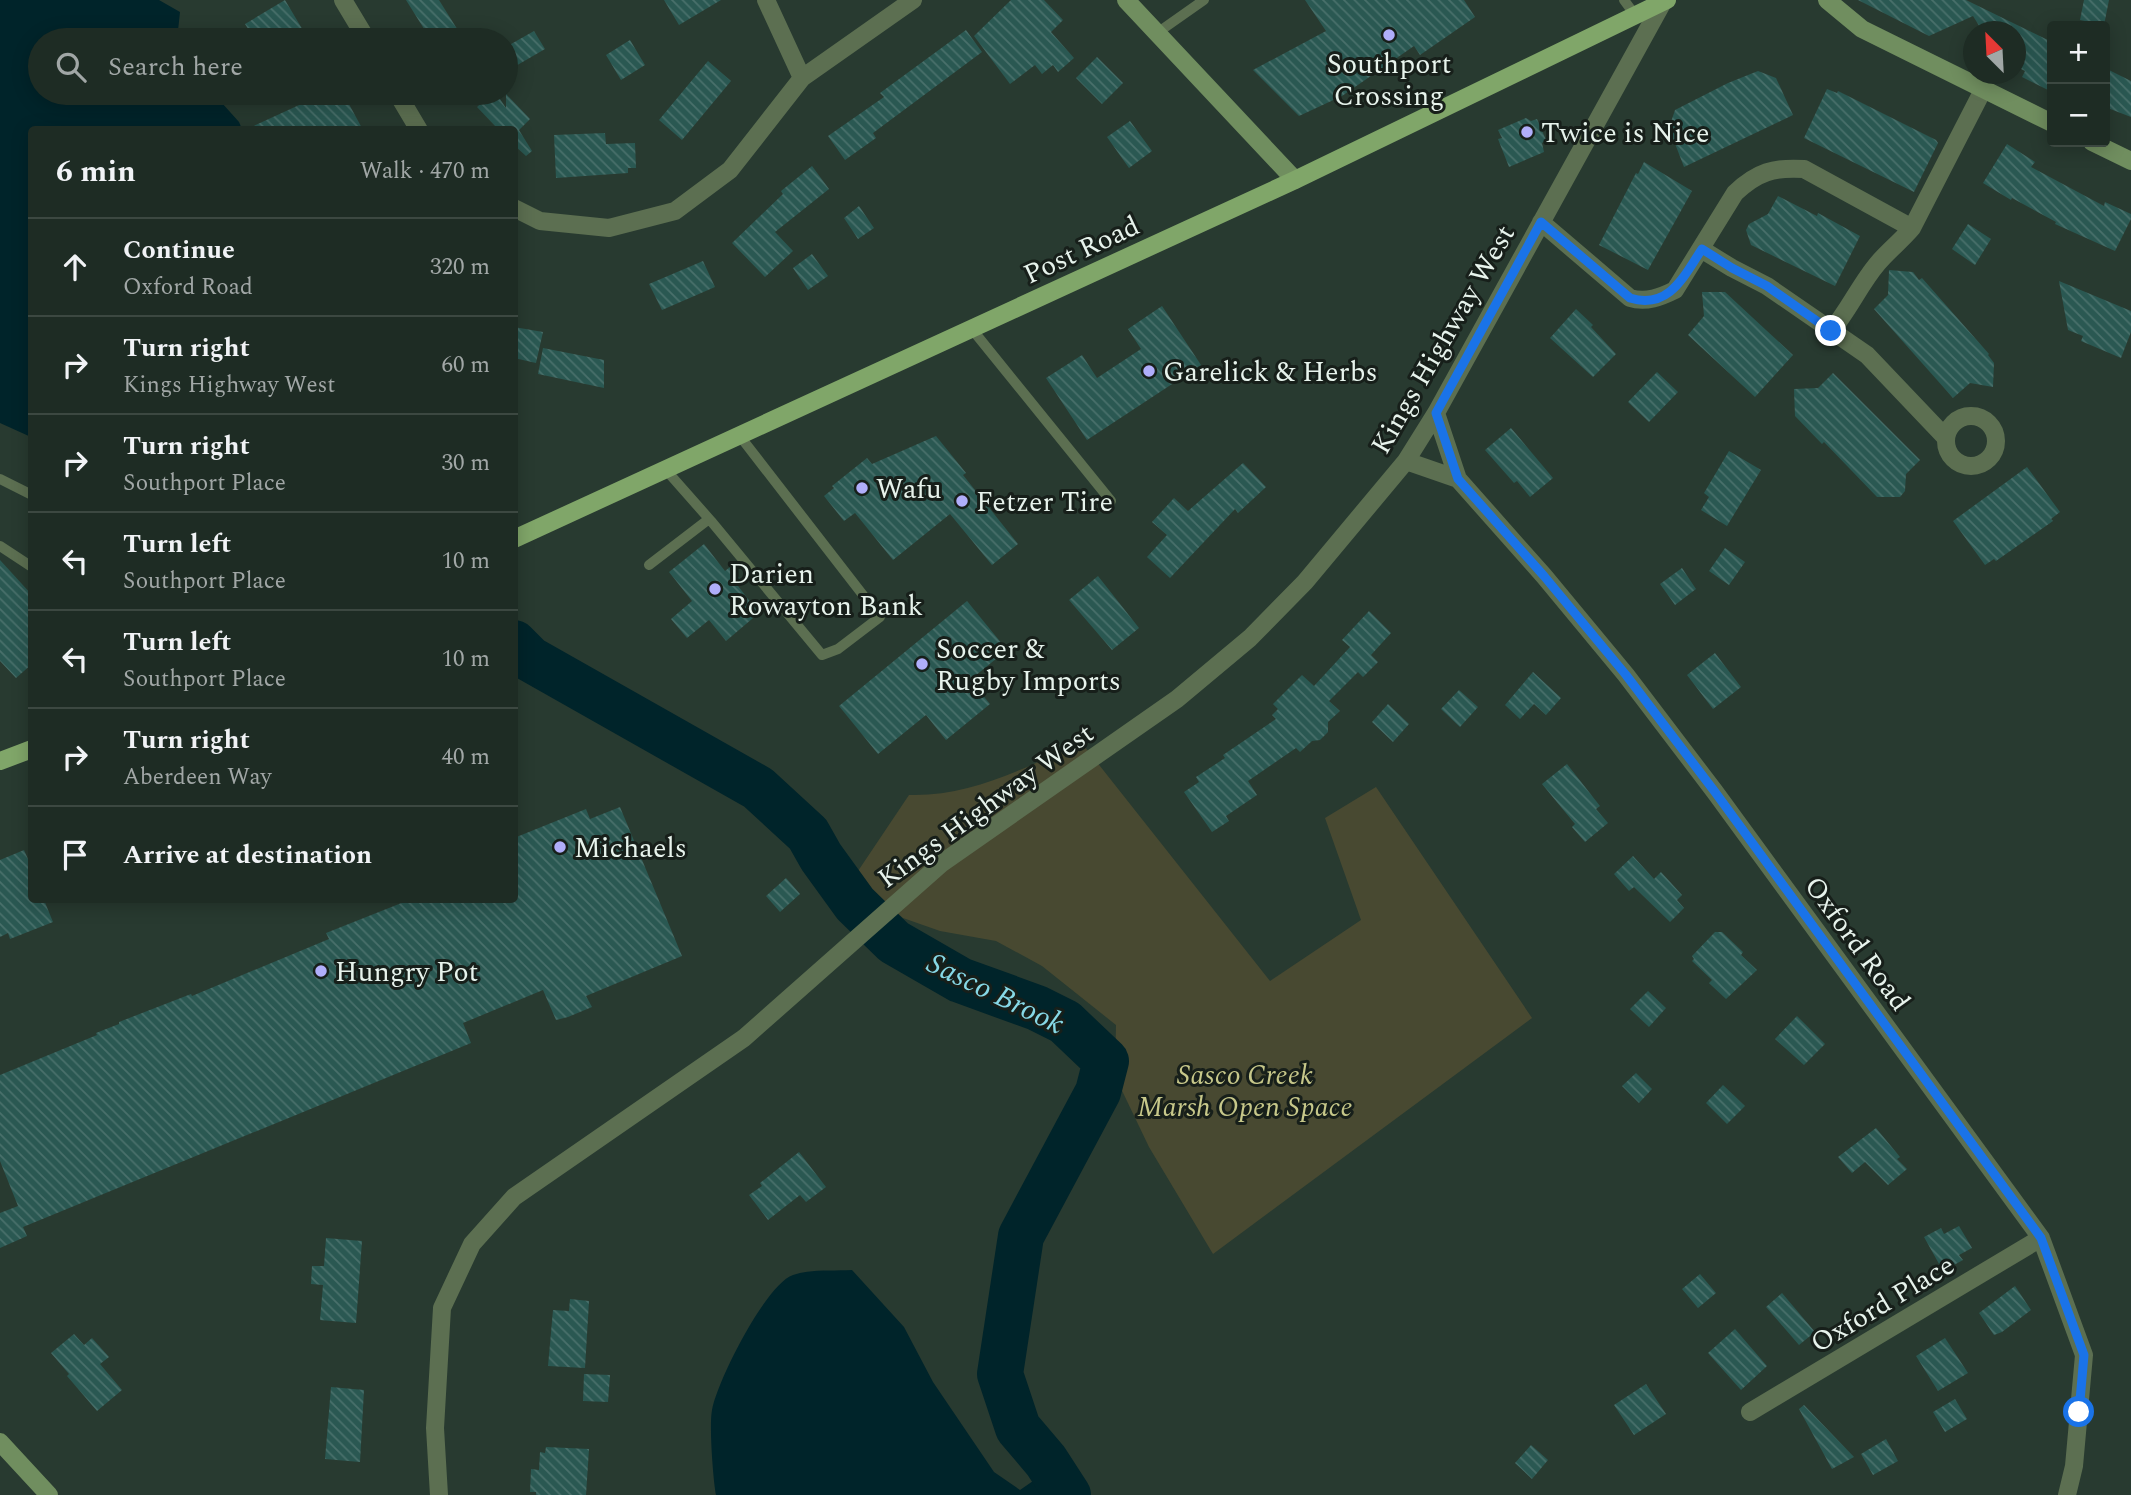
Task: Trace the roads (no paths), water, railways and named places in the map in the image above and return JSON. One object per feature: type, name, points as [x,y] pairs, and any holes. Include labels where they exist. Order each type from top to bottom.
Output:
[{"type":"main road","name":"Post Road","points":[[518,537],[1295,180],[1665,1]]},
{"type":"main road","points":[[0,761],[28,750]]},
{"type":"street","points":[[343,0],[360,28]]},
{"type":"street","points":[[766,0],[802,78]]},
{"type":"street","points":[[518,210],[540,221],[609,228],[675,212],[730,170],[802,78],[913,0]]},
{"type":"street","points":[[1126,0],[1295,180]]},
{"type":"street","name":"Kings Highway West","points":[[439,1495],[435,1428],[442,1308],[472,1244],[514,1198],[744,1038],[942,863],[1177,699],[1241,646],[1305,582],[1405,461],[1436,413],[1665,1]]},
{"type":"street","points":[[1836,3],[1862,29],[2047,121]]},
{"type":"street","points":[[1831,331],[1846,314],[1878,263],[1912,228],[1983,90]]},
{"type":"street","points":[[404,105],[417,126]]},
{"type":"street","points":[[2102,147],[2131,161]]},
{"type":"street","points":[[1541,222],[1630,298],[1638,300],[1659,297],[1675,290],[1735,193],[1748,180],[1772,169],[1804,169],[1912,228]]},
{"type":"street","points":[[1702,249],[1767,286],[1867,355],[1946,438]]},
{"type":"street","name":"Oxford Road","points":[[1436,413],[1458,479],[1544,576],[1626,675],[1715,792],[2041,1238],[2084,1355],[2074,1466],[2067,1495]]},
{"type":"street","name":"Oxford Road","points":[[1405,461],[1458,479]]},
{"type":"street","name":"Oxford Place","points":[[1750,1412],[2041,1238]]},
{"type":"street","points":[[0,1442],[49,1495]]},
{"type":"lane","points":[[1157,33],[1204,0]]},
{"type":"lane","points":[[1623,0],[1635,15]]},
{"type":"lane","points":[[971,328],[1111,501]]},
{"type":"lane","points":[[666,470],[822,655],[838,649],[880,617],[739,435]]},
{"type":"lane","points":[[0,479],[28,493]]},
{"type":"lane","points":[[649,565],[709,519]]},
{"type":"lane","points":[[0,545],[28,564]]},
{"type":"water","points":[[0,0],[159,0],[180,12],[178,28],[28,28],[28,105],[224,105],[241,126],[28,126],[28,436],[0,423]]},
{"type":"water","points":[[852,1270],[904,1327],[933,1382],[994,1472],[1020,1490],[1033,1481],[1045,1495],[716,1495],[712,1410],[723,1378],[744,1335],[770,1296],[782,1282],[793,1275],[815,1271]]},
{"type":"waterway","name":"Sasco Brook","points":[[518,647],[530,659],[758,788],[808,834],[855,904],[894,942],[960,980],[1037,1008],[1065,1022],[1106,1061],[1098,1092],[1021,1236],[1000,1374],[1018,1428],[1046,1461],[1068,1495]]},
{"type":"place","name":"Southport Crossing","points":[[1389,35]]},
{"type":"place","name":"Twice is Nice","points":[[1527,132]]},
{"type":"place","name":"Garelick & Herbs","points":[[1149,371]]},
{"type":"place","name":"Wafu","points":[[862,488]]},
{"type":"place","name":"Fetzer Tire","points":[[962,501]]},
{"type":"place","name":"Darien Rowayton Bank","points":[[715,589]]},
{"type":"place","name":"Soccer & Rugby Imports","points":[[922,664]]},
{"type":"place","name":"Michaels","points":[[560,847]]},
{"type":"place","name":"Hungry Pot","points":[[321,971]]},
{"type":"park label","name":"Sasco Creek Marsh Open Space","points":[[1245,1090]]}]
